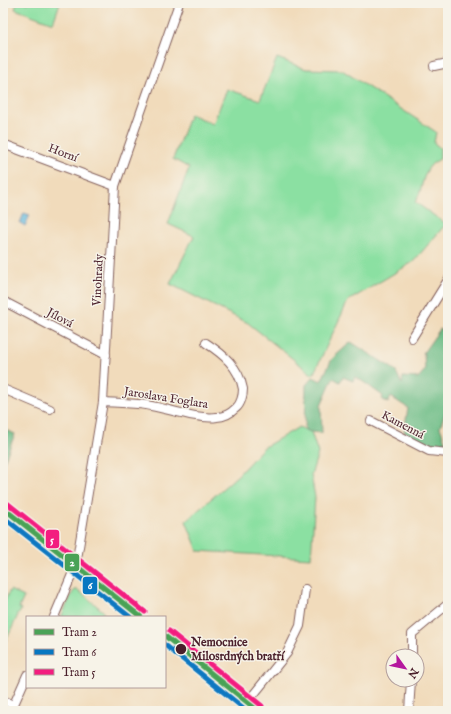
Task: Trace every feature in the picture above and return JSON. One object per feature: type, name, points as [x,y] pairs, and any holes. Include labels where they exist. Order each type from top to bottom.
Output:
[{"type":"main road","points":[[3,511],[25,526],[137,616]]},
{"type":"main road","points":[[166,640],[251,708]]},
{"type":"street","name":"Vinohrady","points":[[54,616],[76,567],[103,402],[114,186],[179,3]]},
{"type":"street","points":[[434,66],[448,63]]},
{"type":"street","name":"Horní","points":[[3,144],[114,186]]},
{"type":"street","points":[[412,338],[448,280]]},
{"type":"street","name":"Jílová","points":[[3,301],[106,356]]},
{"type":"street","name":"Jaroslava Foglara","points":[[103,402],[146,405],[206,418],[218,418],[226,415],[238,406],[243,392],[242,385],[238,373],[230,360],[206,343]]},
{"type":"street","points":[[3,389],[50,409]]},
{"type":"street","name":"Kamenná","points":[[371,421],[429,452],[448,453]]},
{"type":"street","points":[[251,708],[287,653],[300,626],[305,589]]},
{"type":"street","points":[[412,648],[412,634],[448,604]]},
{"type":"street","points":[[3,700],[12,708],[26,677]]},
{"type":"street","points":[[409,711],[411,703],[411,688]]},
{"type":"green space","points":[[17,3],[60,3],[53,23],[15,9]]},
{"type":"green space","points":[[277,58],[306,69],[342,70],[436,132],[434,143],[440,148],[440,159],[428,168],[418,198],[415,202],[446,224],[413,262],[348,301],[313,375],[248,323],[170,284],[194,236],[168,224],[189,168],[173,159],[190,114],[213,124],[227,89],[260,100]]},
{"type":"green space","points":[[448,320],[448,405],[440,427],[447,447],[429,446],[404,432],[408,408],[391,397],[388,403],[382,399],[383,396],[355,377],[353,381],[343,377],[340,382],[333,378],[321,405],[322,433],[305,430],[306,385],[313,377],[321,381],[332,359],[351,342],[395,370],[402,384],[403,377],[418,378],[425,370],[423,353],[440,329],[443,330]]},
{"type":"green space","points":[[299,427],[311,432],[318,453],[311,475],[315,497],[311,558],[198,551],[186,521],[238,475],[263,448]]},
{"type":"green space","points":[[3,429],[15,434],[3,464]]},
{"type":"green space","points":[[10,590],[24,597],[19,608],[21,609],[19,614],[17,613],[18,615],[3,647],[3,605]]},
{"type":"green space","points":[[78,590],[104,612],[102,616],[61,616],[73,592]]},
{"type":"water","points":[[24,213],[30,215],[25,226],[20,223]]},
{"type":"tram line","name":"5","points":[[7,503],[145,612]]},
{"type":"tram line","name":"2","points":[[3,508],[140,616]]},
{"type":"tram line","name":"6","points":[[3,517],[129,616]]},
{"type":"tram line","name":"5","points":[[169,631],[262,706]]},
{"type":"tram line","name":"2","points":[[166,637],[258,711]]},
{"type":"tram line","name":"6","points":[[166,646],[247,711]]},
{"type":"place","name":"Nemocnice Milosrdných bratří","points":[[181,649]]}]
